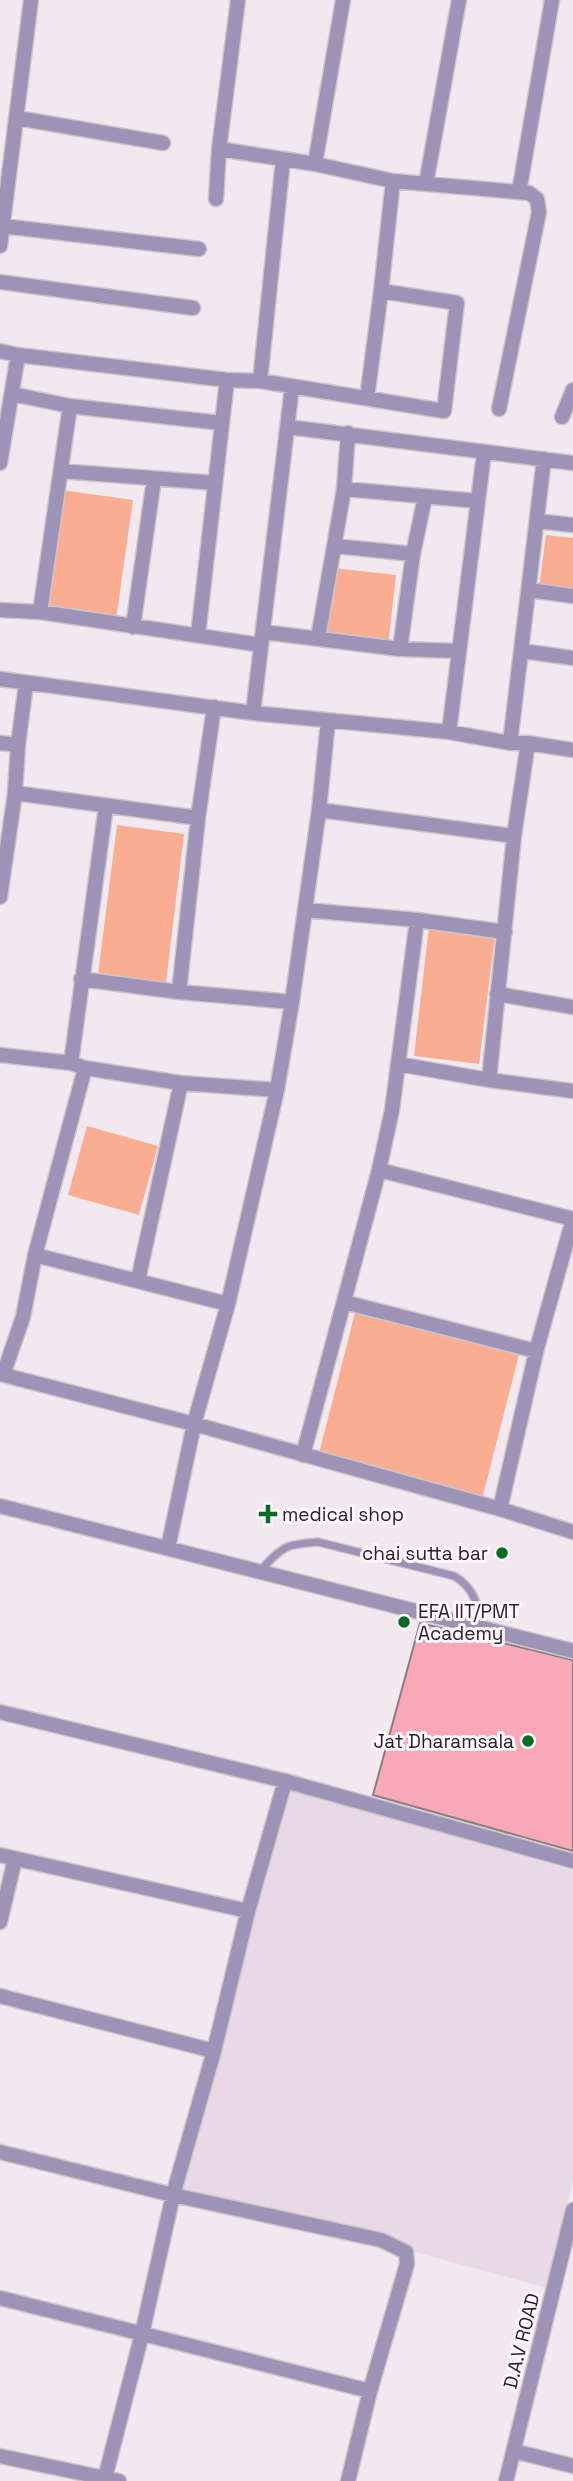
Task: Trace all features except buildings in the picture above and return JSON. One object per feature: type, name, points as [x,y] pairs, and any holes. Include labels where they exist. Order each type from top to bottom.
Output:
[{"type":"street","points":[[0,246],[31,0]]},
{"type":"street","points":[[216,199],[219,149],[238,0]]},
{"type":"street","points":[[315,164],[343,0]]},
{"type":"street","points":[[426,184],[459,0]]},
{"type":"street","points":[[519,192],[552,0]]},
{"type":"street","points":[[17,118],[163,143]]},
{"type":"street","points":[[219,149],[315,164],[393,181],[529,193],[537,199],[538,212],[499,409]]},
{"type":"street","points":[[260,381],[283,160]]},
{"type":"street","points":[[367,398],[382,291],[393,181]]},
{"type":"street","points":[[2,226],[199,248]]},
{"type":"street","points":[[0,282],[193,308]]},
{"type":"street","points":[[0,351],[227,380],[260,381],[444,411],[457,303],[382,291]]},
{"type":"street","points":[[0,463],[18,355]]},
{"type":"street","points":[[198,635],[227,380]]},
{"type":"street","points":[[253,713],[292,387]]},
{"type":"street","points":[[562,417],[573,390]]},
{"type":"street","points":[[12,394],[69,405],[222,423]]},
{"type":"street","points":[[40,612],[69,405]]},
{"type":"street","points":[[288,427],[573,463]]},
{"type":"street","points":[[318,638],[344,489],[348,433]]},
{"type":"street","points":[[449,732],[484,453]]},
{"type":"street","points":[[510,743],[544,459]]},
{"type":"street","points":[[61,471],[215,483]]},
{"type":"street","points":[[133,627],[154,479]]},
{"type":"street","points":[[344,489],[478,501]]},
{"type":"street","points":[[400,649],[413,554],[425,496]]},
{"type":"street","points":[[537,521],[573,525]]},
{"type":"street","points":[[335,546],[413,554]]},
{"type":"street","points":[[529,590],[573,596]]},
{"type":"street","points":[[0,610],[40,612],[198,635],[318,638],[400,649],[458,652]]},
{"type":"street","points":[[522,651],[573,657]]},
{"type":"street","points":[[0,680],[253,713],[449,732],[510,743],[573,750]]},
{"type":"street","points":[[0,897],[15,793],[26,684]]},
{"type":"street","points":[[179,992],[198,818],[214,707]]},
{"type":"street","points":[[168,1548],[194,1424],[229,1304],[277,1090],[319,810],[328,721]]},
{"type":"street","points":[[0,743],[18,745]]},
{"type":"street","points":[[489,1080],[514,836],[528,743]]},
{"type":"street","points":[[15,793],[198,818]]},
{"type":"street","points":[[106,806],[81,979],[78,1066],[23,1317],[2,1374],[194,1424],[500,1509],[573,1532]]},
{"type":"street","points":[[319,810],[514,836]]},
{"type":"street","points":[[305,911],[417,920],[505,932]]},
{"type":"street","points":[[303,1455],[379,1170],[392,1110],[417,920]]},
{"type":"street","points":[[81,979],[179,992],[292,1002]]},
{"type":"street","points":[[497,994],[573,1007]]},
{"type":"street","points":[[0,1055],[181,1083],[277,1090]]},
{"type":"street","points":[[398,1063],[489,1080],[573,1091]]},
{"type":"street","points":[[138,1280],[181,1083]]},
{"type":"street","points":[[379,1170],[573,1219],[536,1351],[500,1509]]},
{"type":"street","points":[[35,1255],[229,1304]]},
{"type":"street","points":[[344,1301],[536,1351]]},
{"type":"street","points":[[0,1506],[573,1651]]},
{"type":"street","points":[[0,1712],[285,1781],[573,1861]]},
{"type":"street","points":[[0,2456],[112,2479],[173,2195],[285,1781]]},
{"type":"street","points":[[0,1855],[248,1911]]},
{"type":"street","points":[[0,1922],[15,1859]]},
{"type":"street","points":[[0,1996],[214,2050]]},
{"type":"street","points":[[0,2152],[173,2195],[381,2240],[405,2252],[407,2264],[370,2391],[348,2481]]},
{"type":"street","name":"D.A.V ROAD","points":[[506,2481],[573,2210]]},
{"type":"street","points":[[0,2298],[370,2391]]},
{"type":"street","points":[[514,2451],[573,2466]]},
{"type":"lane","points":[[260,1572],[281,1549],[295,1544],[318,1542],[454,1576],[465,1583],[473,1593],[482,1628]]},
{"type":"shaded area","points":[[62,490],[133,500],[115,627],[44,617]]},
{"type":"shaded area","points":[[546,535],[573,538],[573,600],[538,596]]},
{"type":"shaded area","points":[[333,568],[396,575],[388,646],[325,639]]},
{"type":"shaded area","points":[[117,825],[184,834],[166,982],[98,974]]},
{"type":"shaded area","points":[[429,927],[495,935],[479,1064],[414,1056]]},
{"type":"shaded area","points":[[87,1126],[158,1146],[139,1215],[68,1195]]},
{"type":"shaded area","points":[[355,1313],[519,1355],[480,1507],[316,1465]]},
{"type":"shaded area","points":[[289,1786],[573,1871],[573,2180],[548,2288],[410,2251],[180,2196]]},
{"type":"place","name":"medical shop","points":[[268,1514]]},
{"type":"place","name":"chai sutta bar","points":[[502,1553]]},
{"type":"place","name":"EFA IIT/PMT Academy","points":[[404,1622]]},
{"type":"place","name":"Jat Dharamsala","points":[[528,1741]]}]
